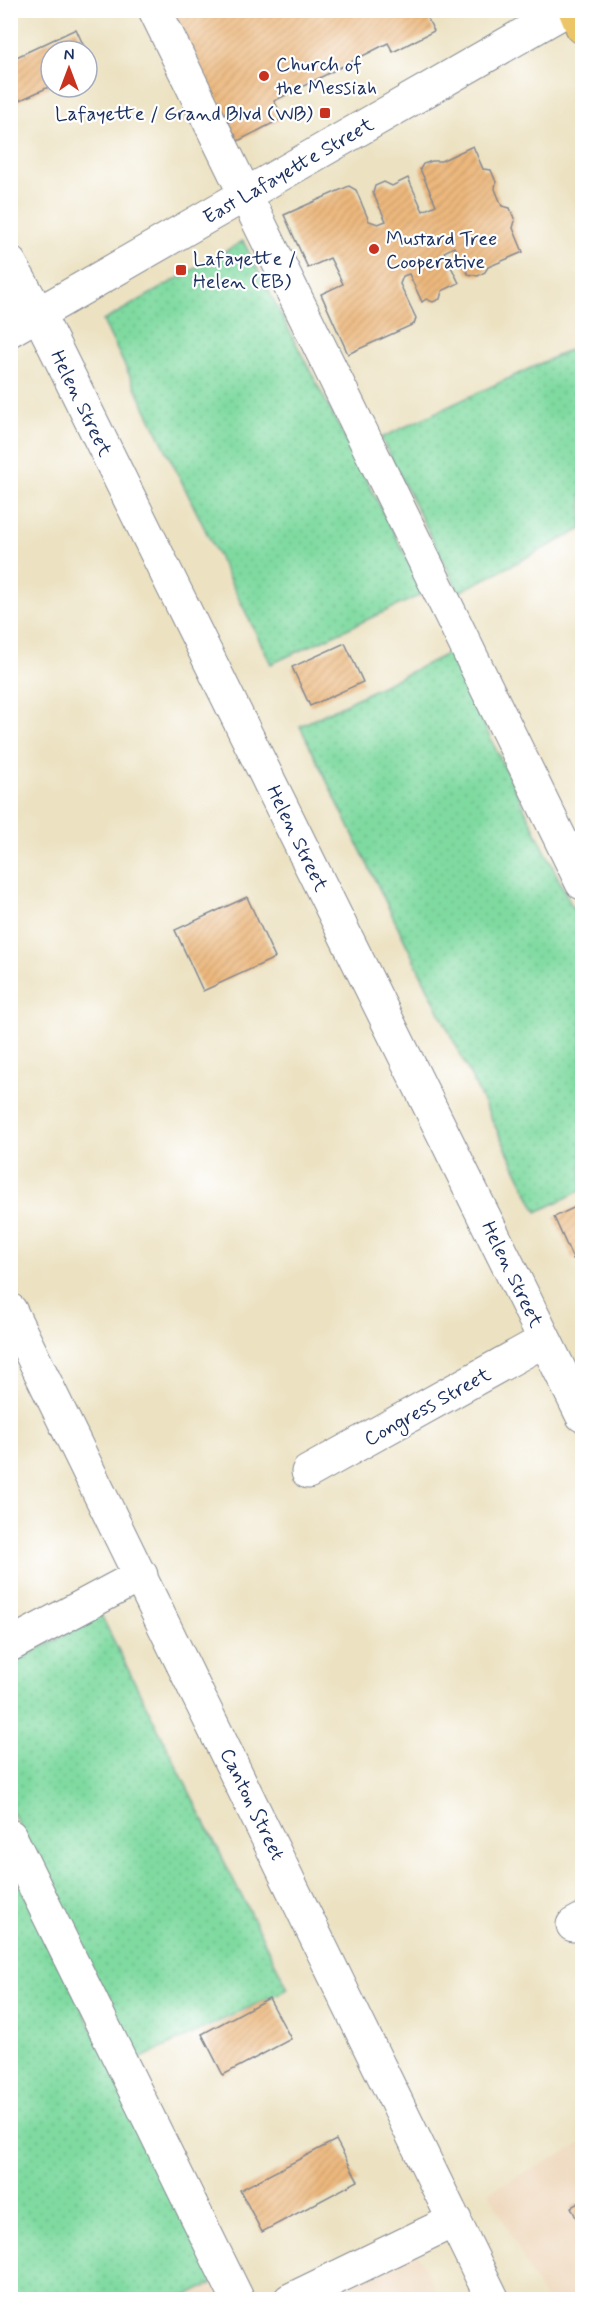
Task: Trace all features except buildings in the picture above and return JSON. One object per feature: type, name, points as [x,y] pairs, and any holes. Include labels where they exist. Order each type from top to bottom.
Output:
[{"type":"main road","points":[[575,10],[582,27]]},
{"type":"street","points":[[156,10],[582,883]]},
{"type":"street","name":"East Lafayette Street","points":[[10,330],[566,10]]},
{"type":"street","name":"Helen Street","points":[[10,263],[38,313],[582,1415]]},
{"type":"street","name":"Canton Street","points":[[10,1310],[493,2300]]},
{"type":"street","name":"Congress Street","points":[[308,1472],[545,1340]]},
{"type":"street","points":[[10,1645],[141,1575]]},
{"type":"street","points":[[10,1836],[238,2300]]},
{"type":"street","points":[[290,2300],[455,2220]]},
{"type":"shaded area","points":[[582,2143],[582,2299],[544,2299],[489,2192]]},
{"type":"shaded area","points":[[417,2252],[440,2299],[313,2300]]},
{"type":"shaded area","points":[[217,2281],[226,2300],[181,2300]]},
{"type":"green space","points":[[243,241],[425,593],[271,664],[103,321]]},
{"type":"green space","points":[[582,344],[582,529],[459,592],[381,438]]},
{"type":"green space","points":[[449,653],[582,927],[582,1190],[537,1212],[300,726]]},
{"type":"green space","points":[[101,1615],[288,1989],[135,2061],[11,1809],[11,1664]]},
{"type":"green space","points":[[10,1863],[217,2281],[181,2299],[17,2299],[11,2286]]},
{"type":"place","name":"Church of the Messiah","points":[[264,76]]},
{"type":"place","name":"Lafayette / Grand Blvd (WB)","points":[[325,113]]},
{"type":"place","name":"Mustard Tree Cooperative","points":[[374,249]]},
{"type":"place","name":"Lafayette / Helen (EB)","points":[[181,270]]}]
